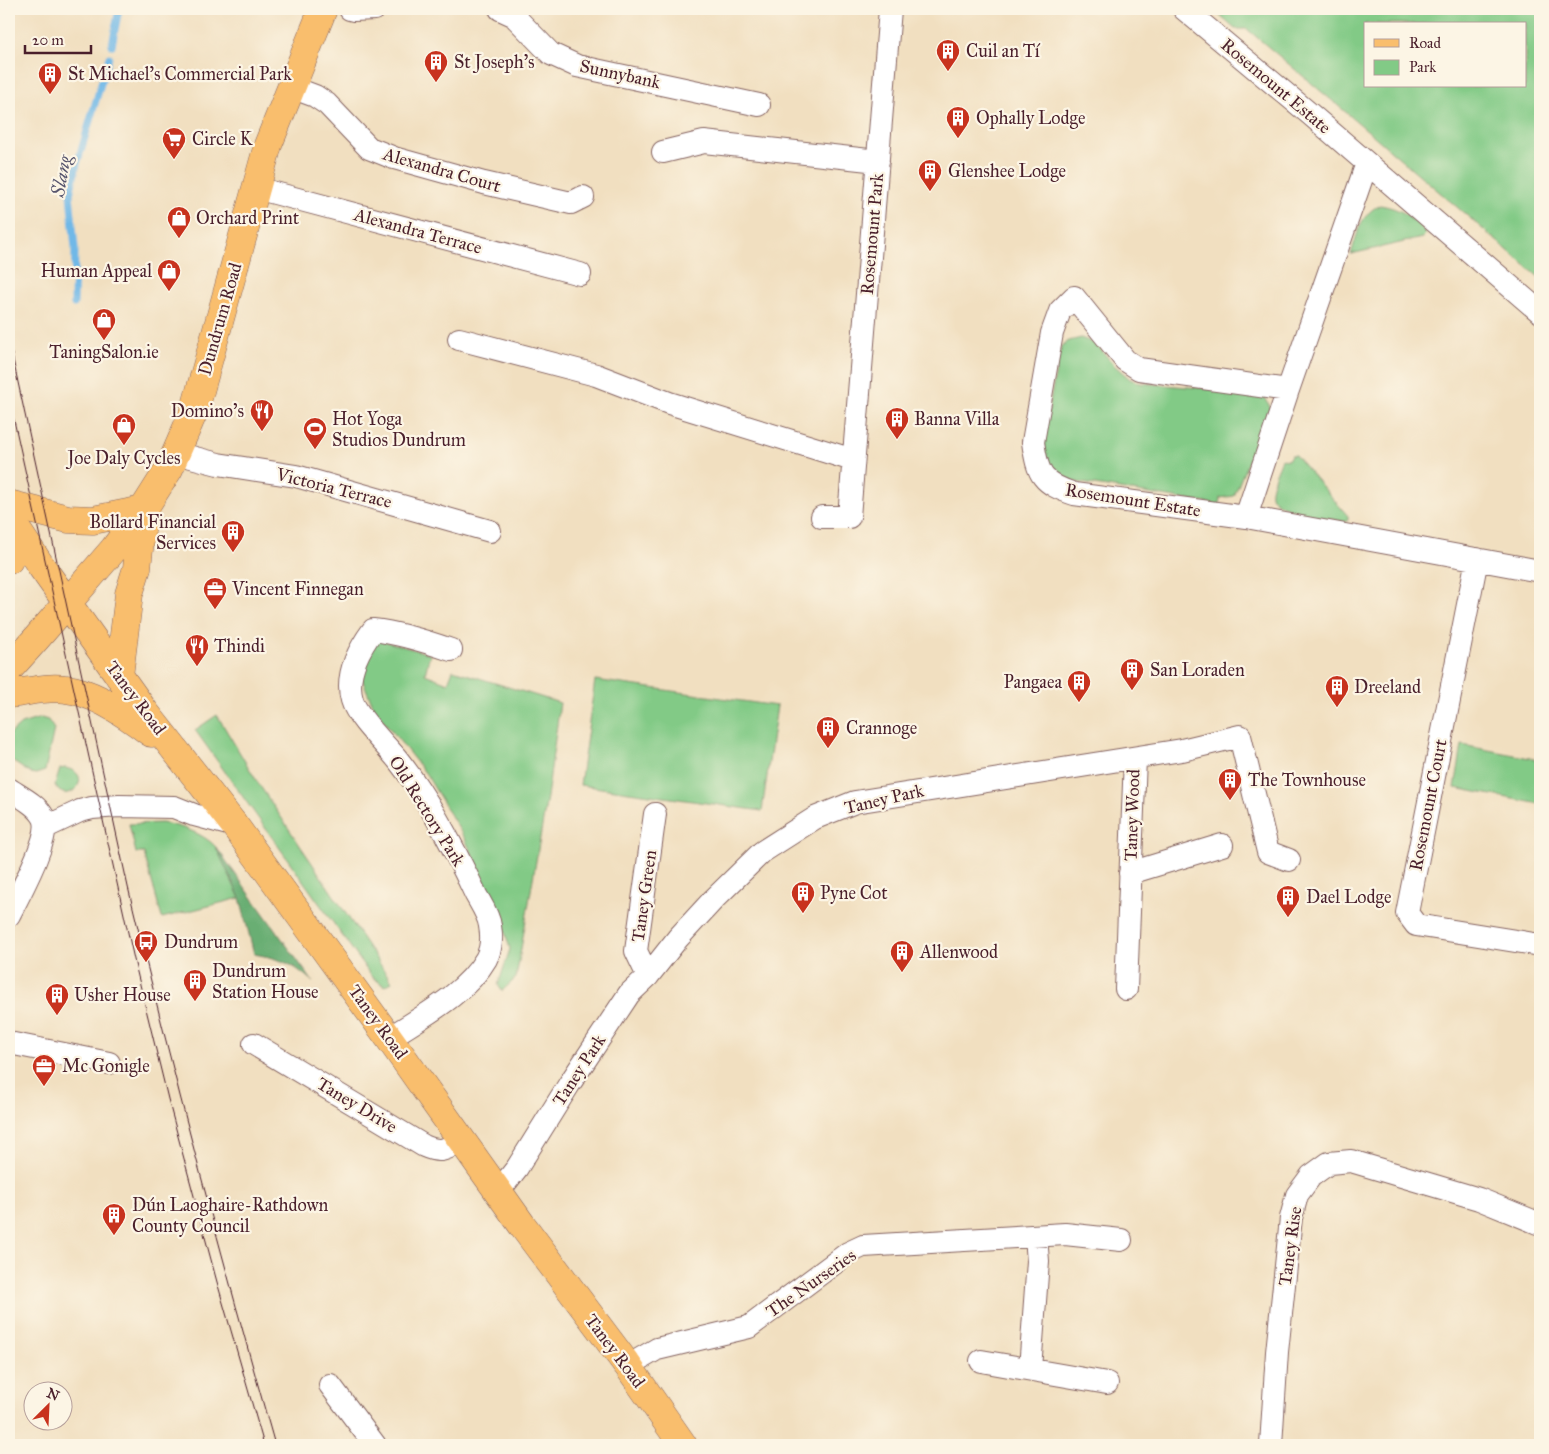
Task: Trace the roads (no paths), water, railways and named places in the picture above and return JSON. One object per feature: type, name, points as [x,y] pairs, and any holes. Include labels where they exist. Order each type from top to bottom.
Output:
[{"type":"main road","name":"Dundrum Road","points":[[9,669],[114,549],[161,484],[176,453],[195,410],[268,145],[323,9]]},
{"type":"main road","points":[[9,560],[11,547],[9,514],[93,520],[143,510],[137,568],[129,594],[119,676]]},
{"type":"main road","name":"Taney Road","points":[[9,514],[67,604],[145,712],[235,826],[566,1285],[628,1366],[683,1445]]},
{"type":"main road","points":[[9,694],[41,688],[60,688],[95,698],[138,723],[183,760]]},
{"type":"street","points":[[350,9],[374,9]]},
{"type":"street","name":"Sunnybank","points":[[500,9],[513,15],[551,54],[576,66],[759,105]]},
{"type":"street","name":"Rosemount Park","points":[[822,517],[849,517],[890,9]]},
{"type":"street","name":"Rosemount Estate","points":[[1184,9],[1367,163],[1538,311]]},
{"type":"street","name":"Alexandra Court","points":[[291,87],[315,96],[327,104],[369,148],[394,158],[484,183],[572,203],[583,197]]},
{"type":"street","points":[[663,152],[704,142],[878,161]]},
{"type":"street","points":[[1246,517],[1367,163]]},
{"type":"street","name":"Alexandra Terrace","points":[[256,188],[580,274]]},
{"type":"street","name":"Rosemount Estate","points":[[1288,390],[1139,369],[1125,360],[1074,297],[1060,311],[1052,334],[1033,442],[1041,476],[1053,487],[1074,494],[1246,517],[1540,571]]},
{"type":"street","points":[[459,338],[596,375],[669,403],[853,460]]},
{"type":"street","name":"Victoria Terrace","points":[[176,453],[218,464],[296,476],[490,531]]},
{"type":"street","name":"Rosemount Court","points":[[1477,559],[1407,912],[1416,925],[1540,945]]},
{"type":"street","name":"Old Rectory Park","points":[[389,1038],[440,1004],[470,981],[486,958],[491,941],[490,924],[462,864],[432,810],[399,762],[364,721],[352,700],[350,677],[363,643],[373,630],[408,636],[451,650]]},
{"type":"street","name":"Taney Park","points":[[499,1190],[517,1168],[629,994],[648,976],[678,938],[714,899],[762,852],[816,818],[855,802],[1182,750],[1240,736],[1268,852],[1289,860]]},
{"type":"street","name":"Taney Wood","points":[[1126,989],[1135,758]]},
{"type":"street","points":[[9,789],[37,808],[44,818],[46,827],[38,854],[9,915]]},
{"type":"street","points":[[46,827],[80,811],[119,806],[174,807],[194,815],[235,826]]},
{"type":"street","name":"Taney Green","points":[[648,976],[636,951],[655,814]]},
{"type":"street","name":"Taney Wood","points":[[1130,873],[1222,845]]},
{"type":"street","points":[[9,1043],[109,1063]]},
{"type":"street","name":"Taney Drive","points":[[254,1044],[424,1146],[434,1150],[444,1150],[462,1140]]},
{"type":"street","name":"Taney Rise","points":[[1271,1445],[1277,1352],[1291,1218],[1297,1196],[1311,1176],[1329,1164],[1351,1160],[1479,1198],[1540,1224]]},
{"type":"street","name":"The Nurseries","points":[[628,1366],[657,1348],[749,1327],[848,1253],[863,1246],[1065,1234],[1121,1240]]},
{"type":"street","points":[[1030,1370],[1038,1261],[1036,1237]]},
{"type":"street","points":[[981,1361],[1107,1383]]},
{"type":"street","points":[[330,1385],[375,1445]]},
{"type":"waterway","name":"Slang","points":[[112,45],[119,9]]},
{"type":"waterway","name":"Slang","points":[[74,304],[75,248],[70,194],[109,57]]},
{"type":"tram line","points":[[9,341],[128,887],[198,1167],[275,1445]]},
{"type":"tram line","points":[[9,398],[135,964],[168,1099],[217,1282],[264,1445]]},
{"type":"place","name":"Cuil an Tí","points":[[948,72]]},
{"type":"place","name":"St Joseph's","points":[[436,83]]},
{"type":"place","name":"St Michael's Commercial Park","points":[[50,95]]},
{"type":"place","name":"Ophally Lodge","points":[[958,139]]},
{"type":"place","name":"Circle K","points":[[174,160]]},
{"type":"place","name":"Glenshee Lodge","points":[[930,192]]},
{"type":"place","name":"Orchard Print","points":[[179,239]]},
{"type":"place","name":"Human Appeal","points":[[169,292]]},
{"type":"place","name":"TaningSalon.ie","points":[[104,341]]},
{"type":"place","name":"Domino's","points":[[262,432]]},
{"type":"place","name":"Banna Villa","points":[[897,440]]},
{"type":"place","name":"Joe Daly Cycles","points":[[124,446]]},
{"type":"place","name":"Hot Yoga Studios Dundrum","points":[[315,450]]},
{"type":"place","name":"Bollard Financial Services","points":[[233,553]]},
{"type":"place","name":"Vincent Finnegan","points":[[215,610]]},
{"type":"place","name":"Thindi","points":[[197,667]]},
{"type":"place","name":"San Loraden","points":[[1132,691]]},
{"type":"place","name":"Pangaea","points":[[1079,703]]},
{"type":"place","name":"Dreeland","points":[[1337,708]]},
{"type":"place","name":"Crannoge","points":[[828,749]]},
{"type":"place","name":"The Townhouse","points":[[1230,801]]},
{"type":"place","name":"Pyne Cot","points":[[803,914]]},
{"type":"place","name":"Dael Lodge","points":[[1288,918]]},
{"type":"place","name":"Dundrum","points":[[146,963]]},
{"type":"place","name":"Allenwood","points":[[902,973]]},
{"type":"place","name":"Dundrum Station House","points":[[195,1002]]},
{"type":"place","name":"Usher House","points":[[57,1016]]},
{"type":"place","name":"Mc Gonigle","points":[[44,1087]]},
{"type":"place","name":"Dún Laoghaire-Rathdown County Council","points":[[114,1236]]}]
